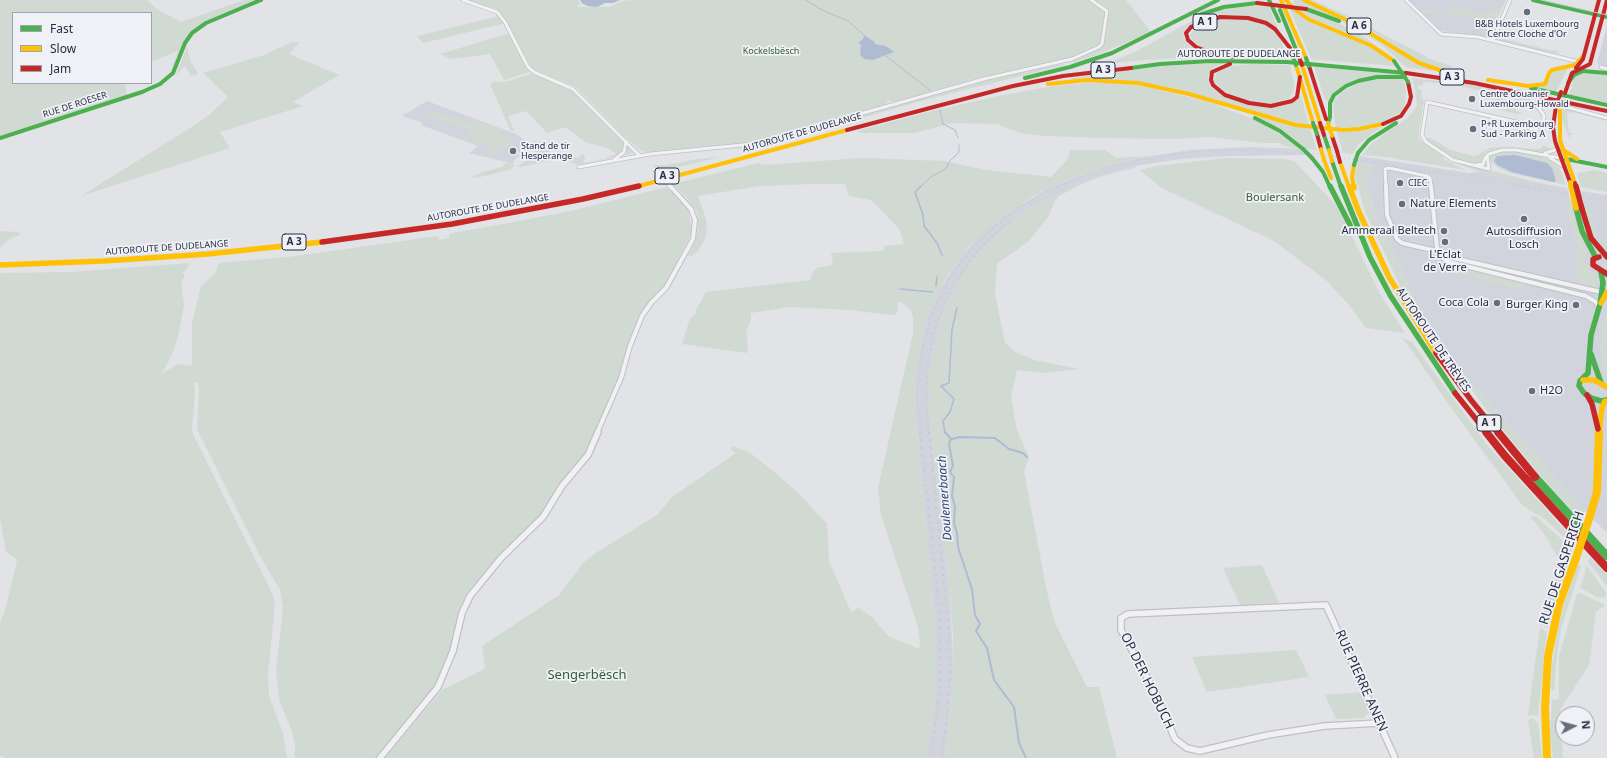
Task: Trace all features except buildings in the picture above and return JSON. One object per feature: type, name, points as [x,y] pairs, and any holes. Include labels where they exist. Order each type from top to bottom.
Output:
[{"type":"main road","name":"RUE DE ROESER","points":[[0,138],[152,89],[173,73],[185,43],[192,33],[206,23],[261,0]]},
{"type":"main road","name":"A 3","points":[[999,86],[1006,82],[1070,67],[1112,53],[1218,0]]},
{"type":"main road","points":[[1269,0],[1290,48]]},
{"type":"main road","points":[[1275,0],[1302,61]]},
{"type":"main road","points":[[1280,0],[1290,18],[1302,61]]},
{"type":"main road","name":"A 6","points":[[1286,0],[1293,8],[1308,19],[1372,46],[1396,61]]},
{"type":"main road","name":"A 6","points":[[1304,0],[1355,24],[1418,63],[1451,74]]},
{"type":"main road","points":[[1533,0],[1605,14]]},
{"type":"main road","points":[[1553,0],[1596,12]]},
{"type":"main road","points":[[1596,258],[1582,231],[1579,209],[1560,148],[1558,107],[1569,72],[1579,66],[1584,55],[1599,0]]},
{"type":"main road","points":[[1563,92],[1572,73],[1590,64],[1605,14],[1607,0]]},
{"type":"main road","name":"A 3","points":[[1038,78],[1103,63],[1211,11],[1232,6],[1257,3],[1279,5],[1306,9],[1324,15],[1347,25],[1380,46],[1396,61],[1410,82],[1414,97],[1413,105],[1408,114],[1369,140],[1358,153],[1352,177],[1359,212]]},
{"type":"main road","name":"A 1","points":[[1251,60],[1219,55],[1205,51],[1189,42],[1186,33],[1193,26],[1220,17],[1248,18],[1266,23],[1276,29],[1302,61],[1300,77],[1324,160],[1341,205]]},
{"type":"main road","name":"A 3","points":[[1511,84],[1528,86],[1545,84],[1552,70],[1575,64],[1584,55]]},
{"type":"main road","name":"AUTOROUTE DE DUDELANGE","points":[[0,260],[107,257],[212,250],[326,238],[460,219],[549,202],[668,175],[918,106],[999,86],[1038,78],[1131,64],[1195,59],[1310,60],[1396,68],[1509,87],[1607,110]]},
{"type":"main road","name":"A 3","points":[[1251,60],[1217,69],[1210,76],[1213,85],[1226,95],[1241,102],[1276,105],[1292,101],[1297,96],[1300,77]]},
{"type":"main road","name":"AUTOROUTE DE DUDELANGE","points":[[0,265],[104,261],[208,254],[308,244],[452,224],[583,199],[676,177],[957,100],[1040,81],[1116,68],[1201,61],[1251,60],[1362,68],[1474,83],[1607,110]]},
{"type":"main road","name":"AUTOROUTE DE TRÈVES","points":[[1302,61],[1328,150],[1357,228],[1390,295],[1424,348],[1484,430],[1526,480],[1607,568]]},
{"type":"main road","name":"AUTOROUTE DE TRÈVES","points":[[1302,61],[1328,123],[1340,162],[1359,212],[1395,288],[1450,373],[1523,464],[1607,556]]},
{"type":"main road","name":"A 3","points":[[1396,68],[1451,74],[1511,84],[1607,104]]},
{"type":"main road","points":[[1568,83],[1574,75],[1583,71],[1607,73]]},
{"type":"main road","name":"A 3","points":[[1328,123],[1330,117],[1330,103],[1334,95],[1346,86],[1358,81],[1377,77],[1400,76],[1474,83]]},
{"type":"main road","name":"A 1","points":[[957,100],[1062,82],[1108,80],[1166,88],[1237,108],[1275,129],[1303,149],[1312,158],[1323,172],[1373,270],[1390,295]]},
{"type":"main road","points":[[1237,108],[1282,122],[1307,127],[1343,130],[1370,128],[1392,121],[1406,110],[1411,96],[1410,82]]},
{"type":"main road","points":[[1560,148],[1573,157],[1589,163]]},
{"type":"main road","points":[[1563,158],[1607,167]]},
{"type":"main road","points":[[1563,158],[1572,183]]},
{"type":"main road","points":[[1579,209],[1591,238],[1607,258]]},
{"type":"main road","points":[[1583,380],[1588,373],[1591,335],[1604,292],[1604,273],[1593,265],[1592,262],[1596,258],[1607,258]]},
{"type":"main road","points":[[1590,351],[1601,383]]},
{"type":"main road","points":[[1583,380],[1588,379],[1601,383],[1607,387]]},
{"type":"main road","name":"RUE DE GASPERICH","points":[[1583,380],[1580,381],[1579,386],[1587,395],[1592,404],[1599,433]]},
{"type":"main road","points":[[1587,395],[1596,400],[1606,401]]},
{"type":"main road","name":"RUE DE GASPERICH","points":[[1547,758],[1545,707],[1548,656],[1559,604],[1576,558],[1597,492],[1599,469],[1599,433],[1602,407],[1606,401]]},
{"type":"street","points":[[463,0],[497,12],[505,22],[528,67],[534,72],[573,88],[640,156]]},
{"type":"street","points":[[579,167],[640,156],[721,146],[753,144],[818,127],[984,79],[1072,59],[1099,47],[1102,44],[1107,12],[1103,7],[1091,0]]},
{"type":"street","points":[[1406,0],[1440,33],[1468,35],[1493,40],[1575,61]]},
{"type":"street","points":[[1493,40],[1510,0]]},
{"type":"street","points":[[1601,67],[1607,69]]},
{"type":"street","points":[[1486,156],[1489,169],[1448,158],[1424,140],[1422,134],[1426,102],[1435,103],[1512,120],[1530,124],[1537,129],[1531,129],[1512,120]]},
{"type":"street","points":[[1543,123],[1544,115],[1537,106],[1538,102],[1551,103],[1607,118]]},
{"type":"street","points":[[613,160],[624,152],[626,142]]},
{"type":"street","points":[[1531,153],[1549,153],[1560,148]]},
{"type":"street","points":[[1472,165],[1483,164],[1486,156],[1492,152],[1502,150],[1563,158]]},
{"type":"street","points":[[1531,153],[1555,160],[1565,167]]},
{"type":"street","points":[[1599,306],[1591,298],[1449,260],[1432,250],[1406,245],[1397,239],[1387,215],[1386,168],[1427,176],[1430,178],[1437,248],[1449,260],[1510,271],[1575,287],[1604,292]]},
{"type":"street","points":[[380,758],[438,687],[454,651],[462,613],[470,596],[501,558],[543,517],[562,486],[588,455],[621,378],[630,346],[642,316],[651,303],[666,288],[693,239],[695,220],[691,209],[654,169]]},
{"type":"street","points":[[1510,271],[1510,277]]},
{"type":"street","points":[[1563,284],[1564,290]]},
{"type":"street","points":[[1575,287],[1576,294]]},
{"type":"street","name":"RUE PIERRE ANEN","points":[[1326,605],[1395,758]]},
{"type":"street","name":"OP DER HOBUCH","points":[[1326,605],[1128,614],[1121,618],[1121,630],[1156,694],[1175,738],[1187,748],[1200,751],[1275,734],[1325,726],[1379,723]]},
{"type":"shaded area","points":[[1409,0],[1506,0],[1488,37],[1441,31]]},
{"type":"shaded area","points":[[1607,26],[1607,68],[1598,65],[1597,63]]},
{"type":"shaded area","points":[[427,101],[516,134],[533,146],[528,146],[516,155],[521,155],[513,161],[515,164],[469,153],[478,146],[421,125],[423,123],[402,116]]},
{"type":"shaded area","points":[[1249,147],[1300,149],[1307,155],[1227,156],[1181,159],[1135,166],[1094,178],[1038,204],[1008,225],[979,252],[951,296],[942,317],[932,356],[929,378],[929,402],[931,432],[950,595],[954,677],[945,758],[925,758],[933,714],[936,673],[936,634],[914,400],[915,377],[923,334],[929,313],[940,290],[957,262],[982,233],[1013,209],[1048,189],[1108,165],[1151,156],[1191,150]]},
{"type":"shaded area","points":[[1360,156],[1469,173],[1479,172],[1567,188],[1570,200],[1584,203],[1581,191],[1607,195],[1607,533],[1585,511],[1461,370],[1412,302],[1414,297],[1376,214],[1367,184],[1374,165],[1357,163]]},
{"type":"green space","points":[[0,0],[147,0],[157,9],[181,22],[244,0],[260,0],[206,23],[187,37],[169,75],[178,51],[152,62],[152,12],[12,12],[12,84],[125,84],[127,96],[0,137]]},
{"type":"green space","name":"Kockelsbësch","points":[[468,0],[578,0],[580,4],[577,7],[609,7],[623,1],[633,0],[1126,0],[1151,32],[1094,56],[1075,62],[1068,62],[1064,60],[982,77],[932,91],[895,104],[890,100],[886,102],[889,106],[764,140],[749,143],[648,153],[640,150],[624,136],[576,87],[531,67],[507,22],[499,12],[493,8]]},
{"type":"green space","points":[[1294,0],[1302,0],[1332,13],[1434,71],[1406,67],[1384,47],[1361,31],[1328,15],[1293,4]]},
{"type":"green space","points":[[1308,0],[1312,0],[1342,13],[1433,60],[1451,66],[1452,71],[1435,68],[1421,62],[1364,26]]},
{"type":"green space","points":[[1268,5],[1279,30],[1277,27],[1233,15],[1189,26],[1185,29],[1183,37],[1189,45],[1196,49],[1218,56],[1144,60],[1105,64],[1137,51],[1199,17],[1234,7]]},
{"type":"green space","points":[[1448,6],[1466,8],[1467,11],[1484,13],[1483,10],[1493,12],[1495,8],[1502,8],[1496,21],[1422,12],[1420,10],[1434,8],[1449,14],[1455,14],[1451,12]]},
{"type":"green space","points":[[1289,7],[1378,51],[1395,66],[1311,59]]},
{"type":"green space","points":[[1298,9],[1334,21],[1361,35],[1377,46],[1309,17]]},
{"type":"green space","points":[[499,16],[505,21],[502,24],[423,43],[417,36]]},
{"type":"green space","points":[[1231,18],[1258,21],[1272,29],[1280,38],[1288,57],[1208,50],[1198,45],[1190,36],[1194,29],[1222,19]]},
{"type":"green space","points":[[510,33],[532,71],[504,80],[490,54],[451,59],[440,54]]},
{"type":"green space","points":[[1499,38],[1549,50],[1560,51],[1554,54],[1499,40]]},
{"type":"green space","points":[[292,42],[300,42],[289,54],[339,75],[293,102],[303,106],[220,132],[230,148],[81,196],[192,127],[209,115],[228,97],[203,73],[264,55]]},
{"type":"green space","points":[[187,47],[190,60],[198,74],[191,76],[185,66],[174,76],[178,70]]},
{"type":"green space","points":[[1224,63],[1213,68],[1208,76],[1210,85],[1215,91],[1256,106],[1298,99],[1301,95],[1309,126],[1162,86],[1072,80],[1071,78],[1156,66]]},
{"type":"green space","points":[[1062,64],[1065,65],[921,101],[791,138],[788,136],[910,100],[982,81]]},
{"type":"green space","points":[[1253,64],[1290,65],[1294,90],[1290,98],[1270,104],[1251,102],[1225,92],[1214,81],[1216,73],[1230,66]]},
{"type":"green space","points":[[1314,66],[1400,74],[1402,76],[1356,80],[1328,101],[1325,100]]},
{"type":"green space","points":[[1568,68],[1556,92],[1537,87],[1554,72]]},
{"type":"green space","points":[[533,73],[571,89],[634,153],[577,165],[563,158],[520,167],[518,166],[517,165],[520,165],[536,153],[533,146],[529,143],[534,141],[544,143],[546,149],[550,151],[548,153],[563,153],[577,158],[584,154],[585,159],[583,163],[603,159],[616,154],[607,148],[585,142],[565,127],[547,133],[526,111],[508,116],[514,130],[511,131],[490,84],[494,82],[509,81]]},
{"type":"green space","points":[[1580,73],[1607,74],[1607,102],[1569,95],[1574,78]]},
{"type":"green space","points":[[1403,78],[1406,90],[1405,104],[1401,112],[1385,121],[1363,127],[1336,128],[1333,107],[1335,100],[1340,93],[1357,84],[1375,79]]},
{"type":"green space","points":[[1412,78],[1468,84],[1537,98],[1530,100],[1537,109],[1522,106],[1522,108],[1516,107],[1516,111],[1523,113],[1518,114],[1504,111],[1501,109],[1501,105],[1508,107],[1508,103],[1484,98],[1484,95],[1515,102],[1515,99],[1451,84],[1424,82],[1422,86],[1418,86],[1418,89],[1422,90],[1421,95],[1424,101],[1418,137],[1444,157],[1443,159],[1466,170],[1386,157],[1362,155],[1372,143],[1406,119],[1414,111],[1417,104]]},
{"type":"green space","points":[[1087,83],[1112,83],[1143,86],[1205,101],[1256,120],[1285,137],[1300,149],[1284,146],[1280,143],[1264,143],[1209,137],[1176,139],[1047,136],[1024,134],[997,124],[952,123],[914,133],[861,133],[857,131],[928,112],[998,96],[1053,86]]},
{"type":"green space","points":[[1564,106],[1607,119],[1607,121],[1574,112],[1567,112],[1569,133],[1572,133],[1572,135],[1570,135],[1570,140],[1561,117]]},
{"type":"green space","points":[[433,111],[469,123],[475,119],[502,130],[497,133],[516,139],[510,143],[513,144],[502,151],[498,150],[490,156],[484,154],[492,148],[481,144],[478,145],[471,143],[475,139],[472,138],[466,141],[462,139],[472,131],[427,115]]},
{"type":"green space","points":[[1257,116],[1310,129],[1317,150],[1305,149]]},
{"type":"green space","points":[[1382,127],[1357,146],[1353,154],[1343,153],[1337,132],[1361,131]]},
{"type":"green space","points":[[1427,138],[1431,138],[1450,150],[1474,156],[1489,148],[1502,147],[1541,149],[1543,145],[1552,150],[1542,153],[1495,149],[1486,152],[1481,163],[1472,164],[1450,157],[1426,141]]},
{"type":"green space","name":"Sengerbësch","points":[[1069,150],[1105,150],[1116,158],[1151,156],[1108,165],[1069,179],[1030,198],[997,221],[969,247],[947,276],[929,313],[923,334],[915,377],[914,400],[936,634],[936,673],[933,714],[925,758],[385,758],[442,690],[485,669],[482,646],[559,595],[584,562],[597,552],[657,515],[672,497],[736,453],[731,449],[732,446],[749,452],[772,470],[798,493],[827,524],[829,561],[851,612],[858,608],[872,617],[888,636],[919,649],[920,643],[918,627],[881,515],[878,488],[913,333],[913,318],[911,310],[903,303],[897,301],[898,309],[896,315],[849,310],[790,307],[751,313],[751,320],[746,332],[748,346],[747,353],[682,344],[690,318],[697,313],[695,312],[706,292],[810,280],[812,273],[816,268],[833,265],[831,253],[883,251],[885,246],[904,244],[900,230],[871,200],[849,196],[845,184],[759,186],[698,196],[706,219],[707,227],[705,239],[698,251],[692,256],[688,256],[695,243],[698,229],[697,212],[688,199],[673,184],[758,163],[764,165],[860,158],[944,161],[986,170],[1051,177],[1066,161],[1070,153]]},
{"type":"green space","points":[[1510,151],[1537,155],[1552,161],[1560,168],[1566,185],[1510,173],[1499,168],[1491,162],[1489,158],[1493,153]]},
{"type":"green space","points":[[719,157],[660,172],[653,165],[666,165]]},
{"type":"green space","name":"Boulersank","points":[[1226,158],[1284,159],[1294,161],[1337,206],[1380,294],[1405,333],[1366,328],[1348,304],[1327,281],[1274,241],[1160,187],[1140,170],[1156,166]]},
{"type":"green space","points":[[1450,160],[1547,185],[1479,172]]},
{"type":"green space","points":[[506,163],[513,164],[514,166],[509,170],[470,178],[483,172],[502,167]]},
{"type":"green space","points":[[1357,163],[1374,165],[1367,184],[1376,214],[1414,297],[1412,302],[1401,288],[1365,211],[1355,176]]},
{"type":"green space","points":[[1135,166],[1137,167],[1103,176],[1084,183],[1059,196],[1055,201],[1048,217],[1029,241],[997,264],[995,293],[1005,343],[1017,353],[1034,360],[1079,369],[1044,373],[1017,370],[1011,397],[1017,430],[1029,457],[1024,472],[1047,592],[1055,623],[1087,687],[1099,687],[1117,758],[945,758],[954,677],[953,635],[929,402],[929,378],[932,356],[942,317],[951,296],[979,252],[1008,225],[1038,204],[1068,188],[1094,178]]},
{"type":"green space","points":[[1594,170],[1607,173],[1607,192],[1581,187],[1577,176],[1578,173]]},
{"type":"green space","points":[[667,187],[687,209],[692,232],[662,294],[642,316],[621,378],[588,455],[562,486],[543,517],[513,547],[506,547],[466,595],[458,612],[458,618],[450,650],[435,685],[427,697],[408,717],[376,758],[295,758],[295,746],[291,728],[280,703],[276,670],[283,608],[280,590],[258,552],[197,429],[198,382],[194,383],[193,434],[272,593],[275,604],[268,675],[269,696],[283,733],[287,758],[6,758],[0,756],[0,623],[5,611],[17,560],[6,552],[0,519],[0,273],[70,272],[190,263],[186,271],[182,273],[185,275],[181,284],[184,305],[179,333],[172,355],[161,374],[178,364],[192,366],[192,323],[201,286],[215,274],[219,263],[289,257],[438,236],[438,240],[449,238],[449,234],[571,211]]},
{"type":"green space","points":[[1568,203],[1571,203],[1577,229],[1587,252],[1584,259],[1586,265],[1599,278],[1596,287],[1585,287],[1578,283],[1574,277],[1577,246],[1566,206]]},
{"type":"green space","points":[[1585,206],[1595,213],[1591,216],[1598,240],[1607,244],[1607,253],[1599,246],[1595,238]]},
{"type":"green space","points":[[0,231],[17,232],[21,234],[8,240],[0,248]]},
{"type":"green space","points":[[1458,268],[1464,268],[1524,283],[1526,292],[1450,272]]},
{"type":"green space","points":[[1607,311],[1607,382],[1603,374],[1600,347],[1602,328]]},
{"type":"green space","points":[[1428,329],[1431,330],[1461,370],[1585,511],[1581,521],[1538,473],[1483,405]]},
{"type":"green space","points":[[1401,337],[1412,342],[1488,446],[1575,541],[1573,546],[1546,520],[1523,506]]},
{"type":"green space","points":[[1530,517],[1537,517],[1572,549],[1568,563],[1563,563],[1558,558],[1543,532]]},
{"type":"green space","points":[[1590,557],[1607,575],[1607,586],[1588,562]]},
{"type":"green space","points":[[1553,562],[1561,567],[1563,573],[1548,628],[1540,624],[1558,571]]},
{"type":"green space","points":[[1578,564],[1581,566],[1561,629],[1554,691],[1551,688],[1552,666],[1557,634],[1563,607]]},
{"type":"green space","points":[[1262,565],[1279,603],[1240,605],[1223,568]]},
{"type":"green space","points":[[1587,566],[1607,594],[1605,598],[1597,597],[1580,588]]},
{"type":"green space","points":[[1580,593],[1605,605],[1596,612],[1589,665],[1563,706],[1555,706],[1555,746],[1562,746],[1563,758],[1553,758],[1550,735],[1552,700],[1559,699],[1559,656],[1577,594]]},
{"type":"green space","points":[[1540,627],[1547,633],[1538,716],[1528,715]]},
{"type":"green space","points":[[1296,650],[1309,677],[1207,692],[1192,657]]},
{"type":"green space","points":[[1361,692],[1369,712],[1364,718],[1336,719],[1325,695]]},
{"type":"green space","points":[[1533,718],[1538,723],[1542,758],[1534,758],[1528,720]]},
{"type":"water","points":[[580,0],[620,0],[613,3],[605,3],[597,7],[587,6]]},
{"type":"water","points":[[864,35],[875,42],[874,44],[886,46],[894,52],[873,60],[864,59],[860,55],[860,48],[862,45],[858,43],[863,39]]},
{"type":"water","points":[[1515,155],[1547,163],[1552,168],[1556,181],[1553,182],[1512,172],[1497,165],[1494,160],[1497,156]]},
{"type":"waterway","points":[[806,0],[822,10],[848,21],[864,35]]},
{"type":"waterway","name":"Doulemerbaach","points":[[886,56],[931,91]]},
{"type":"waterway","name":"Doulemerbaach","points":[[940,110],[943,124],[955,130],[958,138]]},
{"type":"waterway","name":"Doulemerbaach","points":[[920,187],[932,176],[946,169],[949,162],[959,152],[959,145]]},
{"type":"waterway","name":"Doulemerbaach","points":[[920,187],[915,192],[923,215],[924,226],[937,243],[942,255]]},
{"type":"waterway","name":"Doulemerbaach","points":[[936,286],[937,277]]},
{"type":"waterway","name":"Doulemerbaach","points":[[900,289],[933,292]]},
{"type":"waterway","name":"Doulemerbaach","points":[[945,433],[943,421],[950,412],[954,399],[941,386],[949,383],[952,329],[957,308]]},
{"type":"waterway","name":"Doulemerbaach","points":[[945,432],[951,439],[949,444],[953,466],[950,472],[954,477],[952,496],[955,507],[954,523],[957,533],[958,547],[972,589],[975,615],[980,624],[976,631],[987,648],[994,680],[1014,707],[1019,743],[1026,758]]},
{"type":"waterway","points":[[952,439],[960,437],[995,438],[1009,449],[1023,453],[1027,457]]},
{"type":"tram line","points":[[1541,0],[1607,15]]},
{"type":"railway","points":[[1057,187],[1090,173],[1131,161],[1198,151],[1250,150],[1319,154],[1526,186]]},
{"type":"railway","points":[[921,433],[917,400],[921,354],[932,313],[949,279],[972,248],[1000,222],[1015,210],[1049,190],[1059,186]]},
{"type":"railway","points":[[1526,186],[1607,201]]},
{"type":"railway","points":[[929,433],[926,401],[928,365],[933,335],[939,316],[955,282],[978,251],[990,238],[1012,220]]},
{"type":"railway","points":[[920,432],[938,595],[940,635],[941,674],[937,715],[930,758]]},
{"type":"railway","points":[[929,432],[949,633],[950,674],[947,717],[941,758]]},
{"type":"traffic: fast","points":[[0,138],[142,92],[160,84],[173,73],[185,43],[192,33],[206,23],[261,0]]},
{"type":"traffic: fast","points":[[1025,78],[1070,67],[1112,53],[1218,0]]},
{"type":"traffic: fast","points":[[1269,0],[1279,21]]},
{"type":"traffic: fast","points":[[1533,0],[1607,17]]},
{"type":"traffic: fast","points":[[1199,15],[1224,7],[1257,3]]},
{"type":"traffic: fast","points":[[1306,9],[1339,21]]},
{"type":"traffic: fast","points":[[1280,10],[1299,57]]},
{"type":"traffic: fast","points":[[1293,57],[1296,65]]},
{"type":"traffic: fast","points":[[1306,58],[1309,66]]},
{"type":"traffic: fast","points":[[1131,68],[1160,64],[1211,61],[1287,62],[1406,73]]},
{"type":"traffic: fast","points":[[1394,61],[1408,82]]},
{"type":"traffic: fast","points":[[1568,83],[1574,75],[1583,71],[1607,73]]},
{"type":"traffic: fast","points":[[1328,123],[1330,117],[1330,103],[1334,95],[1346,86],[1358,81],[1377,77],[1405,77]]},
{"type":"traffic: fast","points":[[1531,88],[1607,105]]},
{"type":"traffic: fast","points":[[1255,118],[1280,131],[1303,149]]},
{"type":"traffic: fast","points":[[1313,123],[1317,134]]},
{"type":"traffic: fast","points":[[1358,153],[1369,140],[1396,123]]},
{"type":"traffic: fast","points":[[1324,135],[1329,150]]},
{"type":"traffic: fast","points":[[1303,149],[1312,158]]},
{"type":"traffic: fast","points":[[1354,165],[1358,153]]},
{"type":"traffic: fast","points":[[1312,158],[1323,172],[1350,225]]},
{"type":"traffic: fast","points":[[1566,159],[1607,167]]},
{"type":"traffic: fast","points":[[1332,161],[1348,206],[1370,257],[1390,295],[1455,393]]},
{"type":"traffic: fast","points":[[1576,208],[1582,231],[1596,258]]},
{"type":"traffic: fast","points":[[1601,272],[1603,283],[1600,304],[1591,335],[1588,373],[1580,381],[1579,386],[1584,393],[1591,398],[1601,401],[1607,400]]},
{"type":"traffic: fast","points":[[1591,354],[1601,383]]},
{"type":"traffic: fast","points":[[1535,477],[1607,556]]},
{"type":"traffic: slow","points":[[1281,0],[1306,58]]},
{"type":"traffic: slow","points":[[1286,0],[1293,8],[1308,19],[1372,46],[1394,61]]},
{"type":"traffic: slow","points":[[1304,0],[1355,24],[1419,63],[1451,74]]},
{"type":"traffic: slow","points":[[1488,80],[1528,86],[1545,84],[1549,73],[1552,70],[1575,65],[1584,55]]},
{"type":"traffic: slow","points":[[1296,65],[1313,123]]},
{"type":"traffic: slow","points":[[1302,65],[1320,123]]},
{"type":"traffic: slow","points":[[1048,84],[1087,80],[1138,83],[1189,94],[1296,125],[1343,130],[1359,129],[1383,124]]},
{"type":"traffic: slow","points":[[1560,109],[1560,140],[1575,183]]},
{"type":"traffic: slow","points":[[1328,123],[1332,136]]},
{"type":"traffic: slow","points":[[639,186],[847,130]]},
{"type":"traffic: slow","points":[[1321,149],[1324,160]]},
{"type":"traffic: slow","points":[[1562,149],[1577,159]]},
{"type":"traffic: slow","points":[[1329,150],[1332,161]]},
{"type":"traffic: slow","points":[[1324,160],[1331,178]]},
{"type":"traffic: slow","points":[[1340,162],[1359,212],[1389,277],[1436,353]]},
{"type":"traffic: slow","points":[[1354,165],[1352,177],[1354,188]]},
{"type":"traffic: slow","points":[[1570,182],[1576,208]]},
{"type":"traffic: slow","points":[[0,265],[104,261],[208,254],[322,242]]},
{"type":"traffic: slow","points":[[1601,303],[1607,292]]},
{"type":"traffic: slow","points":[[1583,380],[1594,380],[1607,387]]},
{"type":"traffic: slow","points":[[1590,516],[1597,492],[1599,469],[1599,433],[1602,407],[1605,401]]},
{"type":"traffic: slow","points":[[1576,558],[1590,516]]},
{"type":"traffic: slow","points":[[1547,758],[1545,707],[1548,656],[1559,604],[1576,558]]},
{"type":"traffic: jam","points":[[1576,68],[1583,59],[1599,0]]},
{"type":"traffic: jam","points":[[1565,93],[1572,73],[1590,64],[1607,0]]},
{"type":"traffic: jam","points":[[1257,3],[1306,9]]},
{"type":"traffic: jam","points":[[1234,57],[1214,54],[1196,47],[1188,40],[1186,33],[1191,27],[1220,17],[1248,18],[1266,23],[1275,29],[1290,48]]},
{"type":"traffic: jam","points":[[1299,57],[1302,65]]},
{"type":"traffic: jam","points":[[1230,64],[1212,72],[1211,80],[1213,85],[1225,95],[1249,103],[1271,106],[1292,101],[1297,97],[1300,77]]},
{"type":"traffic: jam","points":[[1309,66],[1326,119]]},
{"type":"traffic: jam","points":[[847,130],[1013,86],[1063,76],[1131,68]]},
{"type":"traffic: jam","points":[[1406,73],[1474,83],[1607,111]]},
{"type":"traffic: jam","points":[[1383,124],[1401,116],[1409,104],[1411,97],[1408,82]]},
{"type":"traffic: jam","points":[[1556,106],[1561,92]]},
{"type":"traffic: jam","points":[[1556,106],[1553,127],[1555,141],[1570,182]]},
{"type":"traffic: jam","points":[[1320,123],[1324,135]]},
{"type":"traffic: jam","points":[[1317,134],[1321,149]]},
{"type":"traffic: jam","points":[[1332,136],[1337,151]]},
{"type":"traffic: jam","points":[[1337,151],[1340,162]]},
{"type":"traffic: jam","points":[[1575,183],[1582,209]]},
{"type":"traffic: jam","points":[[322,242],[452,224],[583,199],[639,186]]},
{"type":"traffic: jam","points":[[1582,209],[1591,238],[1607,257]]},
{"type":"traffic: jam","points":[[1599,257],[1593,259],[1593,265],[1607,274]]},
{"type":"traffic: jam","points":[[1436,353],[1471,400],[1535,477]]},
{"type":"traffic: jam","points":[[1455,393],[1505,456],[1607,568]]},
{"type":"traffic: jam","points":[[1587,395],[1592,404],[1598,429]]},
{"type":"place","name":"B&B Hotels Luxembourg Centre Cloche d'Or","points":[[1527,12]]},
{"type":"place","name":"Centre douanier Luxembourg-Howald","points":[[1472,99]]},
{"type":"place","name":"P+R Luxembourg Sud - Parking A","points":[[1473,129]]},
{"type":"place","name":"Stand de tir Hesperange","points":[[513,151]]},
{"type":"place","name":"CIEC","points":[[1400,183]]},
{"type":"place","name":"Nature Elements","points":[[1402,204]]},
{"type":"place","name":"Autosdiffusion Losch","points":[[1524,219]]},
{"type":"place","name":"Ammeraal Beltech","points":[[1444,231]]},
{"type":"place","name":"L'Eclat de Verre","points":[[1445,242]]},
{"type":"place","name":"Coca Cola","points":[[1497,303]]},
{"type":"place","name":"Burger King","points":[[1576,305]]},
{"type":"place","name":"H2O","points":[[1532,391]]}]
